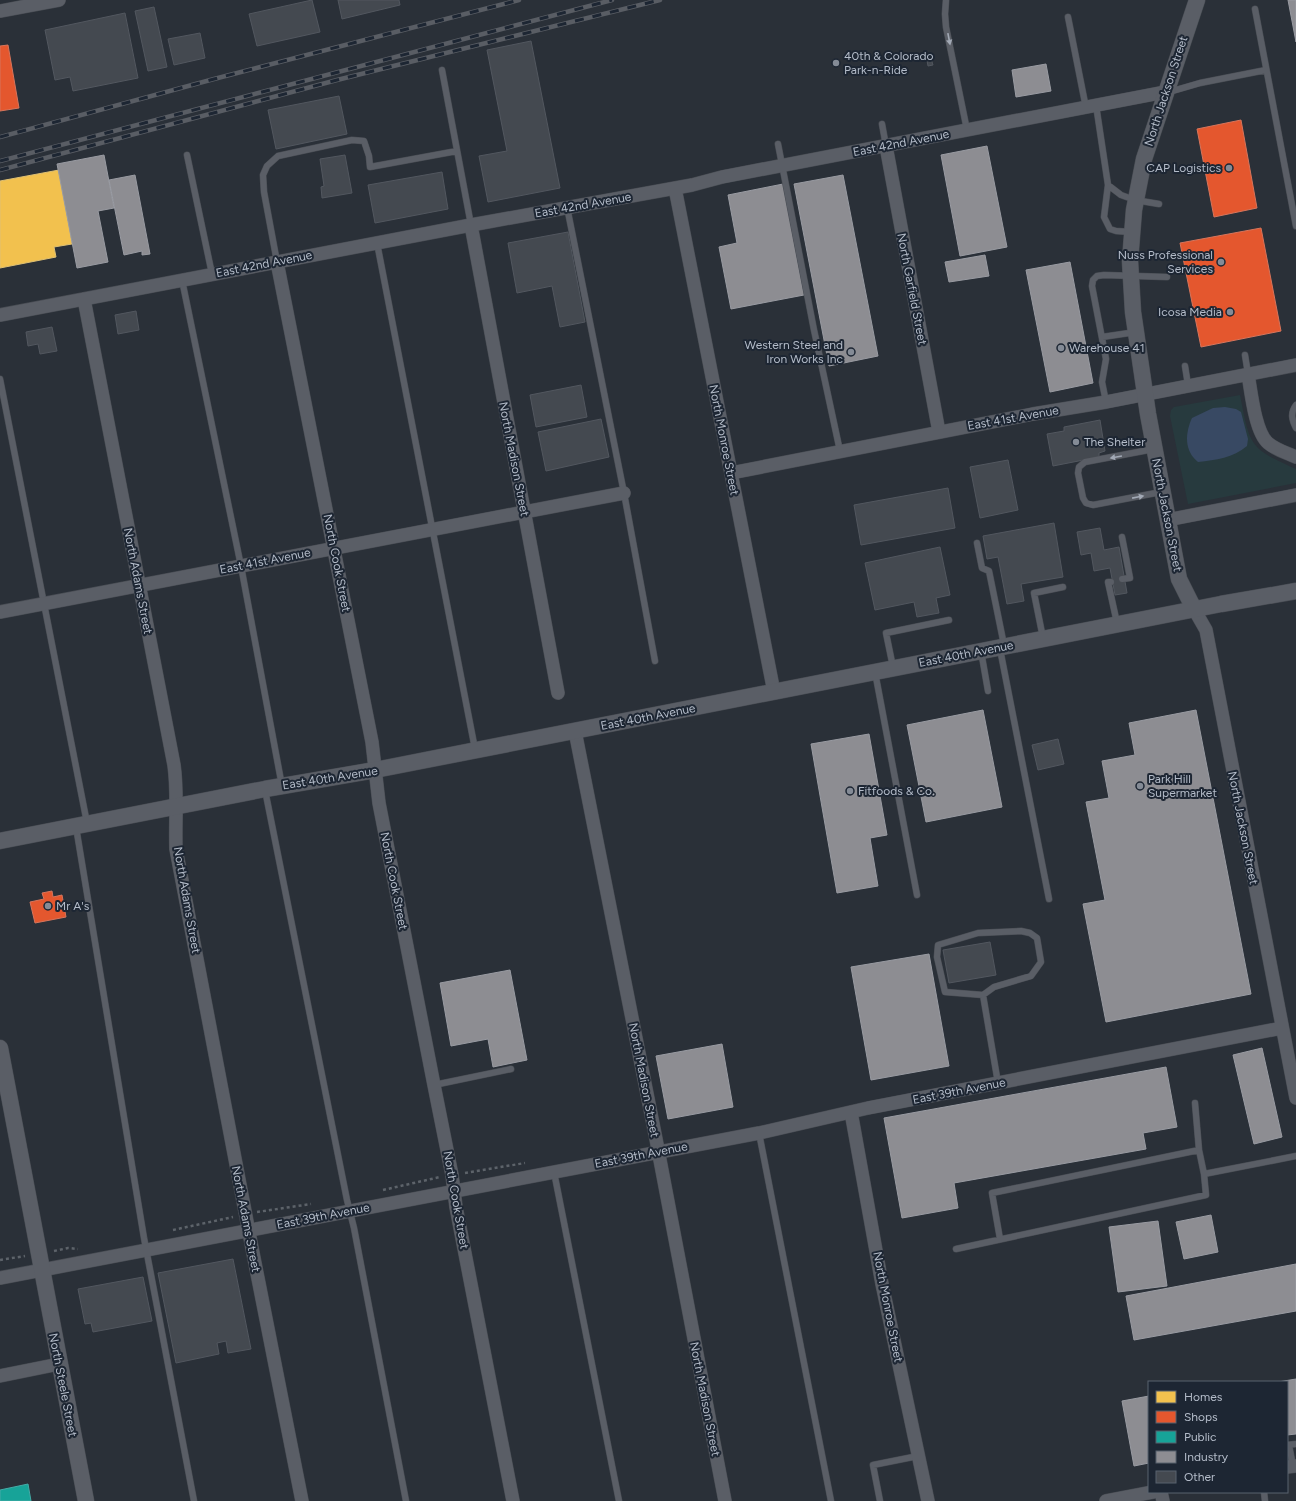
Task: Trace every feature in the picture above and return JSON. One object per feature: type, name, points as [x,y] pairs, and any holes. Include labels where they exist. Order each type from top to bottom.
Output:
[{"type":"street","points":[[0,11],[27,3],[59,0]]},
{"type":"street","name":"North Jackson Street","points":[[1197,0],[1149,141],[1135,200],[1131,232],[1130,276],[1145,393],[1167,520],[1179,579],[1206,630],[1296,1098]]},
{"type":"street","name":"East 42nd Avenue","points":[[0,315],[566,207],[675,188],[1165,92]]},
{"type":"street","name":"North Garfield Street","points":[[886,146],[939,432]]},
{"type":"street","name":"North Monroe Street","points":[[675,188],[774,692]]},
{"type":"street","name":"North Madison Street","points":[[471,225],[558,693]]},
{"type":"street","name":"North Cook Street","points":[[276,262],[372,742],[379,803],[513,1501]]},
{"type":"street","name":"North Adams Street","points":[[84,299],[174,765],[177,787],[175,830],[176,848],[248,1230],[302,1501]]},
{"type":"street","name":"East 41st Avenue","points":[[731,473],[1033,414],[1106,402],[1145,393],[1296,365]]},
{"type":"street","points":[[1248,374],[1258,425],[1263,438],[1275,448],[1296,457]]},
{"type":"street","name":"East 41st Avenue","points":[[0,612],[624,493]]},
{"type":"street","points":[[1167,520],[1296,495]]},
{"type":"street","name":"East 40th Avenue","points":[[0,841],[265,788],[375,770],[476,751],[1117,624],[1296,591]]},
{"type":"street","name":"North Madison Street","points":[[575,731],[725,1501]]},
{"type":"street","name":"East 39th Avenue","points":[[0,1278],[760,1133],[851,1112],[1282,1028]]},
{"type":"street","points":[[0,1048],[31,1255]]},
{"type":"street","name":"North Monroe Street","points":[[851,1112],[882,1284],[928,1501]]},
{"type":"street","name":"North Steele Street","points":[[31,1255],[42,1270],[86,1501]]},
{"type":"street","points":[[0,1376],[59,1364]]},
{"type":"street","points":[[1106,1501],[1148,1493]]},
{"type":"lane","points":[[946,0],[946,23],[967,130]]},
{"type":"lane","points":[[1255,10],[1296,226]]},
{"type":"lane","points":[[1068,17],[1091,107],[1108,185],[1104,217],[1106,224],[1110,229],[1131,232]]},
{"type":"lane","points":[[442,70],[471,225]]},
{"type":"lane","points":[[1165,92],[1200,83],[1266,70]]},
{"type":"lane","points":[[882,124],[886,146]]},
{"type":"lane","points":[[276,262],[264,192],[263,176],[267,166],[278,156],[352,140],[364,141],[369,156],[370,168],[457,151]]},
{"type":"lane","points":[[778,144],[814,330],[840,451]]},
{"type":"lane","points":[[187,155],[212,274]]},
{"type":"lane","points":[[1108,185],[1121,195],[1135,200],[1159,204]]},
{"type":"lane","points":[[566,207],[624,493],[655,661]]},
{"type":"lane","points":[[377,243],[476,751]]},
{"type":"lane","points":[[1106,402],[1102,382],[1106,359],[1092,286],[1093,280],[1097,276],[1104,275],[1167,277]]},
{"type":"lane","points":[[182,280],[241,566],[282,786]]},
{"type":"lane","points":[[1102,337],[1136,332]]},
{"type":"lane","points":[[1245,356],[1248,374]]},
{"type":"lane","points":[[1185,366],[1188,385]]},
{"type":"lane","points":[[0,379],[44,603],[82,824],[146,1249],[194,1501]]},
{"type":"lane","points":[[1296,405],[1291,417],[1296,428]]},
{"type":"lane","points":[[1154,449],[1085,462],[1079,467],[1078,473],[1082,498],[1086,503],[1093,505],[1162,492]]},
{"type":"lane","points":[[1122,537],[1130,578],[1122,579]]},
{"type":"lane","points":[[977,543],[982,568],[990,571],[1002,647],[1049,899]]},
{"type":"lane","points":[[1111,582],[1108,582],[1117,624]]},
{"type":"lane","points":[[1043,639],[1034,593],[1063,587]]},
{"type":"lane","points":[[893,668],[886,633],[949,620]]},
{"type":"lane","points":[[981,651],[988,691]]},
{"type":"lane","points":[[875,672],[917,895]]},
{"type":"lane","points":[[265,788],[350,1211],[406,1501]]},
{"type":"lane","points":[[1021,930],[1030,933],[1037,938],[1041,962],[1031,976],[994,987],[983,996],[945,992],[937,957],[938,945],[978,933],[1021,930]]},
{"type":"lane","points":[[983,996],[998,1083]]},
{"type":"lane","points":[[434,1085],[511,1069]]},
{"type":"lane","points":[[956,1249],[1206,1195],[1204,1174],[1199,1150],[1195,1103]]},
{"type":"lane","points":[[760,1133],[831,1501]]},
{"type":"lane","points":[[1000,1239],[992,1193],[1199,1150]]},
{"type":"lane","points":[[1204,1174],[1296,1156]]},
{"type":"lane","points":[[554,1172],[619,1501]]},
{"type":"lane","points":[[1292,1467],[1288,1445],[1296,1444]]},
{"type":"lane","points":[[880,1501],[873,1465],[918,1456]]},
{"type":"path","points":[[0,1260],[31,1255]]},
{"type":"green space","points":[[1240,395],[1246,425],[1249,435],[1254,443],[1268,456],[1296,469],[1296,483],[1188,504],[1170,416],[1171,410],[1174,407]]},
{"type":"water","points":[[1225,407],[1236,409],[1241,412],[1248,439],[1247,446],[1230,456],[1198,462],[1190,453],[1187,442],[1188,430],[1192,418],[1213,408]]},
{"type":"building: Homes","points":[[59,170],[72,244],[54,247],[56,257],[0,268],[0,181]]},
{"type":"building: Shops","points":[[8,45],[19,108],[0,111],[0,46]]},
{"type":"building: Shops","points":[[1241,120],[1257,208],[1214,217],[1197,129]]},
{"type":"building: Shops","points":[[1261,228],[1281,331],[1201,347],[1180,243]]},
{"type":"building: Shops","points":[[52,891],[53,897],[62,895],[66,917],[35,923],[30,902],[44,899],[42,893]]},
{"type":"building: Public","points":[[28,1484],[31,1501],[0,1501],[0,1490]]},
{"type":"building: Industry","points":[[1288,0],[1296,0],[1296,42]]},
{"type":"building: Industry","points":[[1046,64],[1051,91],[1016,97],[1012,70]]},
{"type":"building: Industry","points":[[987,146],[1007,247],[960,256],[941,155]]},
{"type":"building: Industry","points":[[104,155],[114,208],[98,211],[108,262],[77,268],[57,164]]},
{"type":"building: Industry","points":[[135,175],[150,254],[142,255],[142,251],[124,255],[109,180]]},
{"type":"building: Industry","points":[[843,175],[878,356],[829,366],[794,184]]},
{"type":"building: Industry","points":[[783,184],[804,295],[731,309],[719,247],[737,243],[728,195]]},
{"type":"building: Industry","points":[[985,255],[989,276],[949,282],[945,262]]},
{"type":"building: Industry","points":[[1070,262],[1093,383],[1050,392],[1026,270]]},
{"type":"building: Industry","points":[[983,710],[1002,807],[926,822],[907,725]]},
{"type":"building: Industry","points":[[1196,710],[1251,994],[1106,1022],[1083,904],[1105,900],[1086,802],[1109,798],[1102,761],[1135,755],[1129,723]]},
{"type":"building: Industry","points":[[869,734],[887,835],[870,838],[878,886],[837,893],[811,744]]},
{"type":"building: Industry","points":[[929,954],[949,1066],[871,1080],[851,967]]},
{"type":"building: Industry","points":[[510,970],[527,1060],[493,1067],[488,1039],[451,1046],[440,983]]},
{"type":"building: Industry","points":[[722,1044],[733,1107],[668,1119],[656,1056]]},
{"type":"building: Industry","points":[[1262,1048],[1282,1137],[1254,1144],[1233,1055]]},
{"type":"building: Industry","points":[[1166,1067],[1177,1127],[1143,1133],[1146,1149],[954,1183],[958,1208],[902,1218],[884,1118]]},
{"type":"building: Industry","points":[[1211,1215],[1218,1252],[1184,1259],[1176,1222]]},
{"type":"building: Industry","points":[[1158,1221],[1167,1286],[1118,1292],[1109,1227]]},
{"type":"building: Industry","points":[[1296,1264],[1296,1311],[1134,1340],[1126,1296]]},
{"type":"building: Industry","points":[[1296,1379],[1296,1434],[1288,1435],[1288,1381],[1284,1381]]},
{"type":"building: Industry","points":[[1148,1396],[1148,1463],[1134,1466],[1122,1401]]},
{"type":"building: Other","points":[[312,0],[320,32],[257,46],[249,14]]},
{"type":"building: Other","points":[[338,0],[399,0],[400,5],[342,19]]},
{"type":"building: Other","points":[[154,7],[167,67],[148,71],[135,11]]},
{"type":"building: Other","points":[[125,13],[138,78],[73,91],[70,77],[55,80],[45,30]]},
{"type":"building: Other","points":[[200,33],[205,58],[174,65],[168,39]]},
{"type":"building: Other","points":[[531,41],[560,188],[488,202],[479,156],[507,151],[487,50]]},
{"type":"building: Other","points":[[926,55],[930,55],[933,65],[928,66]]},
{"type":"building: Other","points":[[339,96],[347,134],[276,149],[268,110]]},
{"type":"building: Other","points":[[345,155],[352,193],[322,198],[321,187],[324,186],[320,159]]},
{"type":"building: Other","points":[[442,172],[448,209],[375,223],[368,185]]},
{"type":"building: Other","points":[[568,232],[585,322],[560,327],[552,286],[517,293],[508,243]]},
{"type":"building: Other","points":[[136,311],[139,330],[118,334],[115,315]]},
{"type":"building: Other","points":[[52,327],[57,351],[40,354],[38,344],[28,346],[26,332]]},
{"type":"building: Other","points":[[581,385],[587,417],[536,427],[530,395]]},
{"type":"building: Other","points":[[601,419],[609,457],[546,471],[538,432]]},
{"type":"building: Other","name":"The Shelter","points":[[1100,420],[1105,451],[1099,453],[1099,457],[1053,466],[1047,434],[1064,431],[1064,427]]},
{"type":"building: Other","points":[[1008,460],[1018,510],[980,518],[970,467]]},
{"type":"building: Other","points":[[948,488],[955,528],[861,545],[854,505]]},
{"type":"building: Other","points":[[1054,523],[1063,577],[1021,584],[1024,601],[1007,604],[998,557],[987,559],[983,536]]},
{"type":"building: Other","points":[[1100,528],[1104,550],[1119,547],[1127,593],[1115,595],[1110,568],[1094,571],[1091,553],[1081,555],[1077,532]]},
{"type":"building: Other","points":[[940,547],[950,595],[936,598],[939,613],[917,617],[914,602],[875,610],[865,563]]},
{"type":"building: Other","points":[[1058,739],[1064,764],[1038,770],[1032,745]]},
{"type":"building: Other","points":[[990,942],[996,975],[949,983],[943,950]]},
{"type":"building: Other","points":[[233,1259],[251,1349],[228,1353],[226,1341],[217,1343],[219,1354],[176,1363],[158,1273]]},
{"type":"building: Other","points":[[143,1277],[152,1321],[93,1332],[91,1323],[85,1324],[78,1289]]},
{"type":"railway","points":[[0,137],[214,79],[519,0]]},
{"type":"railway","points":[[0,161],[612,0]]},
{"type":"railway","points":[[0,170],[337,80],[660,0]]},
{"type":"place","name":"40th & Colorado Park-n-Ride","points":[[836,63]]},
{"type":"place","name":"CAP Logistics","points":[[1229,168]]},
{"type":"place","name":"Nuss Professional Services","points":[[1221,262]]},
{"type":"place","name":"Icosa Media","points":[[1230,312]]},
{"type":"place","name":"Warehouse 41","points":[[1061,348]]},
{"type":"place","name":"Western Steel and Iron Works Inc","points":[[851,352]]},
{"type":"place","name":"The Shelter","points":[[1076,442]]},
{"type":"place","name":"Park Hill Supermarket","points":[[1140,786]]},
{"type":"place","name":"Fitfoods & Co.","points":[[850,791]]},
{"type":"place","name":"Mr A's","points":[[48,906]]}]
